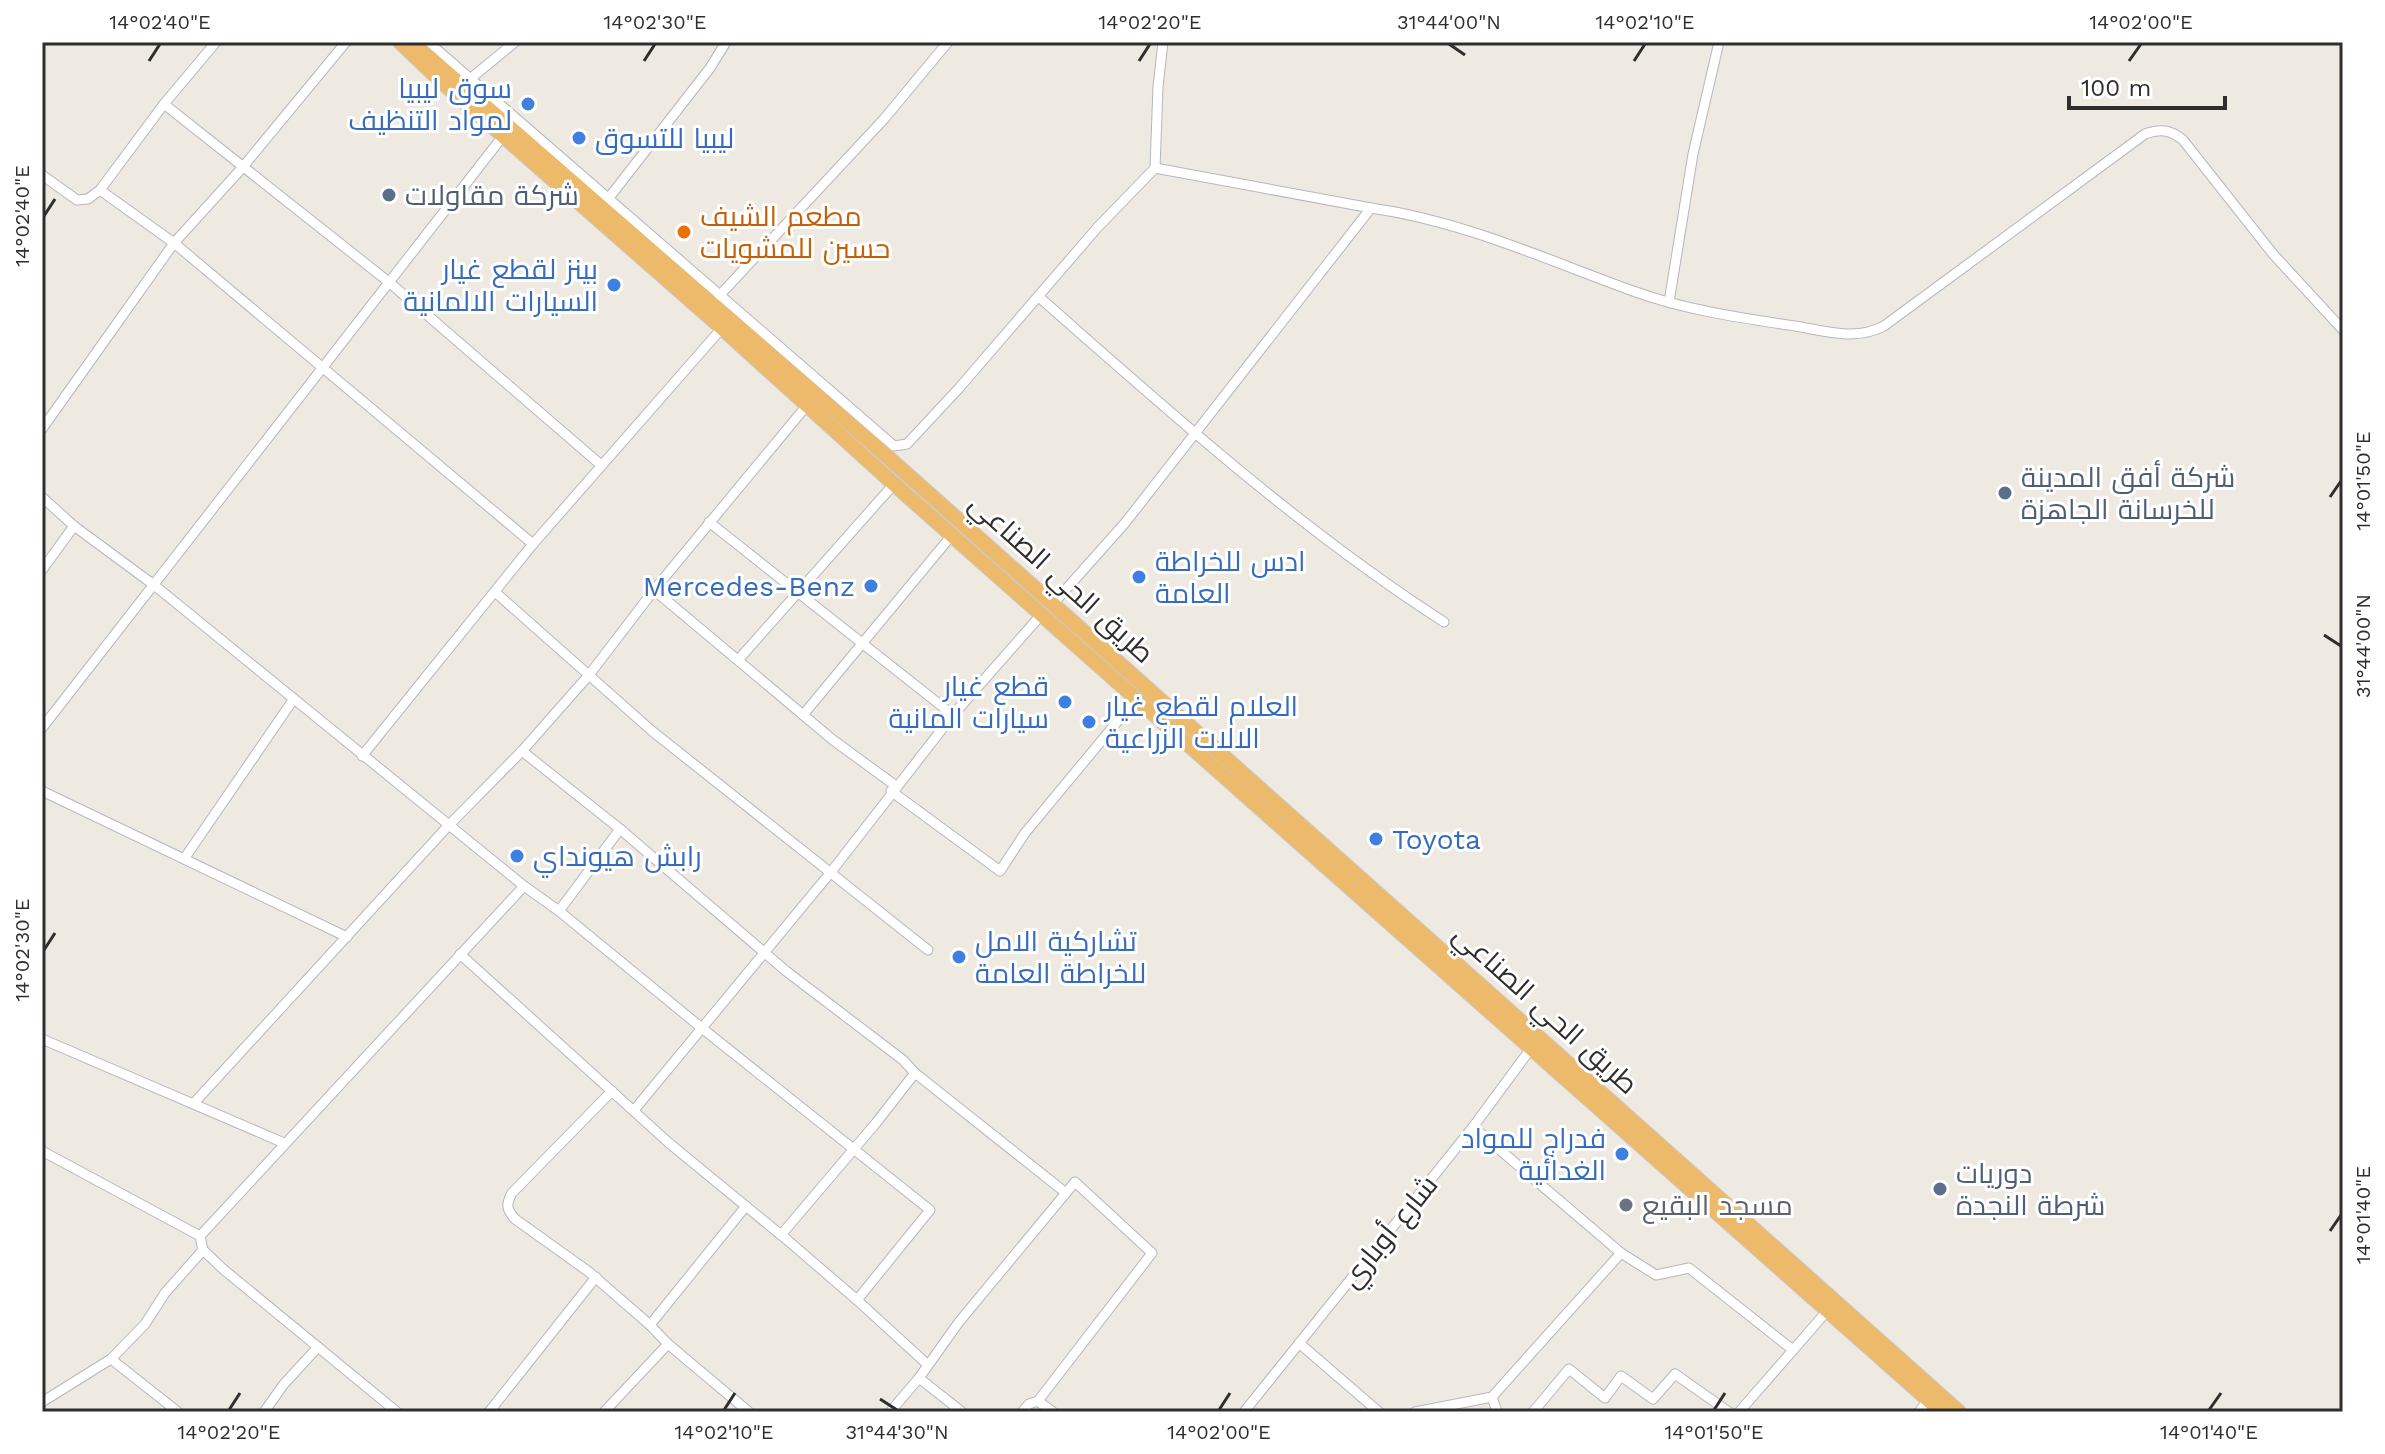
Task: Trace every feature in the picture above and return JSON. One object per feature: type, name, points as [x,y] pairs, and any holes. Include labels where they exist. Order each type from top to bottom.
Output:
[{"type":"highway","points":[[400,42],[952,535],[1047,610],[1136,699],[1828,1310],[1924,1406],[1942,1412]]},
{"type":"highway","name":"طريق الحي الصناعي","points":[[412,42],[892,461],[1047,610],[1959,1412]]},
{"type":"street","points":[[42,175],[77,200],[88,199],[100,190],[164,104],[216,42]]},
{"type":"street","points":[[42,429],[174,243],[242,168],[346,42]]},
{"type":"street","points":[[428,42],[889,445],[899,447],[907,444]]},
{"type":"street","points":[[470,79],[515,42]]},
{"type":"street","points":[[608,199],[710,68],[726,42]]},
{"type":"street","points":[[719,296],[884,119],[948,42]]},
{"type":"street","points":[[892,461],[1097,228],[1155,168],[1163,42]]},
{"type":"street","points":[[1669,302],[1693,154],[1719,42]]},
{"type":"street","points":[[164,104],[390,283],[601,465]]},
{"type":"street","points":[[1155,168],[1371,208],[1484,234],[1669,302],[1746,319],[1860,335],[1873,332],[2145,134],[2161,130],[2183,140],[2264,243],[2343,330]]},
{"type":"street","points":[[42,728],[503,136]]},
{"type":"street","points":[[100,190],[174,243],[533,544]]},
{"type":"street","points":[[635,1109],[831,872],[953,715],[1125,523],[1371,208]]},
{"type":"street","points":[[1039,297],[1195,433],[1310,527],[1387,585],[1444,622]]},
{"type":"street","points":[[362,756],[533,544],[722,328]]},
{"type":"street","points":[[194,1103],[589,675],[654,590],[808,404]]},
{"type":"street","points":[[739,659],[894,484]]},
{"type":"street","points":[[42,497],[74,526],[154,585],[448,826],[559,911],[930,1210],[857,1300]]},
{"type":"street","points":[[709,522],[953,715]]},
{"type":"street","points":[[42,570],[74,526]]},
{"type":"street","points":[[803,715],[952,535]]},
{"type":"street","points":[[654,590],[803,715],[1000,871],[1025,833],[1136,699]]},
{"type":"street","points":[[495,592],[652,731],[928,950]]},
{"type":"street","points":[[184,859],[293,700]]},
{"type":"street","points":[[522,751],[838,1012],[903,1060],[915,1073],[1066,1193]]},
{"type":"street","points":[[42,791],[347,937]]},
{"type":"street","points":[[559,911],[620,829]]},
{"type":"street","points":[[200,1236],[524,886]]},
{"type":"street","points":[[460,954],[635,1109],[669,1143],[857,1300],[928,1365]]},
{"type":"street","points":[[42,1039],[284,1143]]},
{"type":"street","name":"شارع أوباري","points":[[1244,1412],[1473,1127],[1532,1047]]},
{"type":"street","points":[[776,1231],[781,1235],[915,1073]]},
{"type":"street","points":[[612,1091],[512,1193],[507,1202],[508,1211],[596,1277],[668,1344],[749,1412]]},
{"type":"street","points":[[1473,1127],[1621,1253],[1656,1275],[1689,1268],[1793,1350]]},
{"type":"street","points":[[42,1151],[200,1236],[203,1250],[397,1412]]},
{"type":"street","points":[[890,1412],[959,1322],[1075,1182],[1152,1253],[1038,1401],[1029,1404],[1022,1412]]},
{"type":"street","points":[[650,1325],[746,1206]]},
{"type":"street","points":[[42,1402],[111,1359],[145,1324],[165,1293],[203,1250]]},
{"type":"street","points":[[1415,1412],[1492,1397],[1621,1253]]},
{"type":"street","points":[[489,1412],[596,1277]]},
{"type":"street","points":[[1739,1412],[1828,1310]]},
{"type":"street","points":[[1299,1343],[1379,1412]]},
{"type":"street","points":[[604,1412],[668,1344]]},
{"type":"street","points":[[264,1412],[284,1384],[318,1347]]},
{"type":"street","points":[[111,1359],[178,1412]]},
{"type":"street","points":[[1533,1412],[1569,1369],[1605,1398],[1621,1376],[1653,1399],[1675,1374],[1729,1412]]},
{"type":"street","points":[[919,1378],[962,1412]]},
{"type":"street","points":[[1492,1397],[1497,1412]]},
{"type":"street","points":[[1038,1401],[1053,1412]]},
{"type":"place","name":"سوق ليبيا لمواد التنظيف","points":[[528,104]]},
{"type":"place","name":"ليبيا للتسوق","points":[[579,138]]},
{"type":"place","name":"شركة مقاولات","points":[[389,195]]},
{"type":"place","name":"مطعم الشيف حسين للمشويات","points":[[684,232]]},
{"type":"place","name":"بينز لقطع غيار السيارات الالمانية","points":[[614,285]]},
{"type":"place","name":"شركة أفق المدينة للخرسانة الجاهزة","points":[[2005,493]]},
{"type":"place","name":"ادس للخراطة العامة","points":[[1139,577]]},
{"type":"place","name":"Mercedes-Benz","points":[[871,586]]},
{"type":"place","name":"قطع غيار سيارات المانية","points":[[1065,702]]},
{"type":"place","name":"العلام لقطع غيار الالات الزراعية","points":[[1089,722]]},
{"type":"place","name":"Toyota","points":[[1376,839]]},
{"type":"place","name":"رابش هيونداي","points":[[517,856]]},
{"type":"place","name":"تشاركية الامل للخراطة العامة","points":[[959,957]]},
{"type":"place","name":"فدراج للمواد الغدائية","points":[[1622,1154]]},
{"type":"place","name":"دوريات شرطة النجدة","points":[[1940,1189]]},
{"type":"place","name":"مسجد البقيع","points":[[1626,1205]]}]
